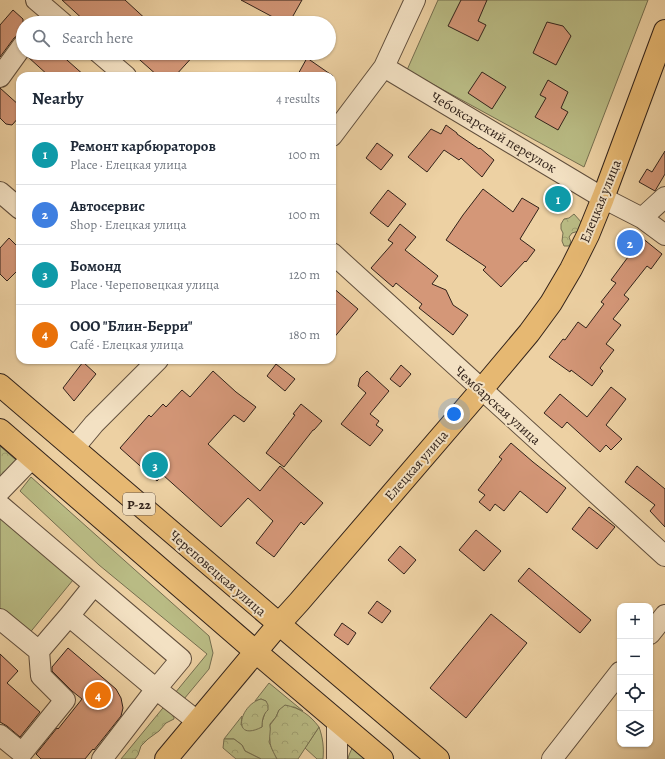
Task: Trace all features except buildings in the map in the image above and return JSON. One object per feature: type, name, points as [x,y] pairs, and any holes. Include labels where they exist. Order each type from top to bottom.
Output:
[{"type":"main road","name":"Елецкая улица","points":[[166,759],[279,624],[482,389],[529,333],[551,303],[588,235],[665,31]]},
{"type":"main road","name":"Череповецкая улица","points":[[0,385],[438,759]]},
{"type":"main road","name":"Р-22","points":[[0,430],[382,759]]},
{"type":"street","points":[[336,131],[384,67],[415,0]]},
{"type":"street","points":[[44,8],[54,16]]},
{"type":"street","points":[[0,77],[16,55]]},
{"type":"street","points":[[107,60],[121,72]]},
{"type":"street","name":"Чебоксарский переулок","points":[[384,67],[603,198],[642,218],[665,235]]},
{"type":"street","points":[[0,192],[16,205]]},
{"type":"street","points":[[642,218],[665,197]]},
{"type":"street","name":"Чембарская улица","points":[[336,257],[665,556]]},
{"type":"street","points":[[74,448],[94,424],[154,364]]},
{"type":"street","points":[[0,491],[32,458]]},
{"type":"street","points":[[0,505],[181,659],[102,759]]},
{"type":"street","points":[[0,735],[22,753],[65,700],[41,676],[39,651],[94,585]]},
{"type":"street","points":[[653,630],[665,615]]},
{"type":"street","points":[[69,616],[156,689],[197,721]]},
{"type":"street","points":[[0,619],[39,651]]},
{"type":"street","points":[[552,759],[618,675]]},
{"type":"street","points":[[337,721],[337,759]]},
{"type":"green space","points":[[438,0],[648,0],[584,167],[407,70]]},
{"type":"green space","points":[[574,214],[582,223],[579,231],[572,233],[569,237],[571,242],[569,246],[564,246],[562,241],[563,233],[561,224],[564,219],[569,218]]},
{"type":"green space","points":[[0,446],[16,460],[0,477]]},
{"type":"green space","points":[[31,477],[209,636],[213,653],[209,669],[184,699],[175,693],[207,654],[99,565],[20,491]]},
{"type":"green space","points":[[0,509],[73,580],[28,635],[0,611]]},
{"type":"green space","points":[[269,683],[303,711],[294,707],[279,710],[276,717],[270,724],[271,733],[269,742],[277,759],[261,759],[245,751],[242,745],[234,739],[224,739],[242,716],[241,725],[262,727],[266,701],[261,699],[255,701]]},
{"type":"green space","points":[[261,699],[266,701],[268,705],[268,710],[263,718],[262,727],[252,731],[246,730],[242,727],[243,715],[253,703]]},
{"type":"green space","points":[[167,703],[173,708],[174,719],[166,723],[141,746],[135,759],[121,759]]},
{"type":"green space","points":[[285,705],[304,713],[319,727],[298,759],[277,759],[271,746],[270,725],[279,710]]},
{"type":"green space","points":[[319,727],[323,743],[323,759],[317,759],[305,748]]},
{"type":"green space","points":[[224,739],[234,739],[242,745],[245,751],[261,759],[236,759],[223,748]]},
{"type":"green space","points":[[353,746],[368,759],[348,759]]},
{"type":"place","name":"Ремонт карбюраторов","points":[[558,199]]},
{"type":"place","name":"Автосервис","points":[[630,243]]},
{"type":"place","name":"Бомонд","points":[[155,465]]},
{"type":"place","name":"ООО \"Блин-Берри\"","points":[[98,695]]}]
